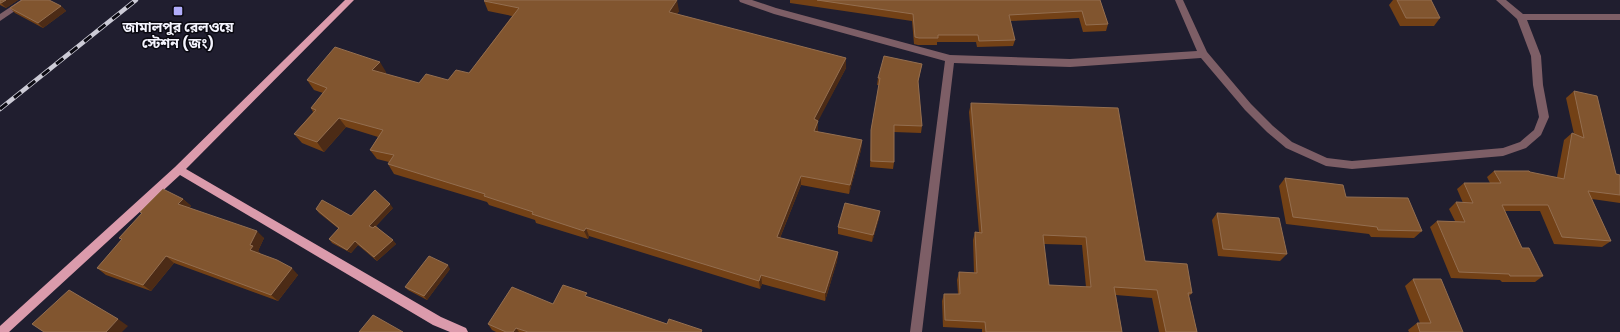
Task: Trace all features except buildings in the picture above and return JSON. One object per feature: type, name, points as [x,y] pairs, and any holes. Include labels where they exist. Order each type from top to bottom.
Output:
[{"type":"main road","points":[[1,332],[178,170],[350,0]]},
{"type":"main road","points":[[178,170],[437,321],[462,332]]},
{"type":"street","points":[[0,18],[27,0]]},
{"type":"street","points":[[743,0],[774,11],[950,59],[1070,63],[1203,54]]},
{"type":"street","points":[[1179,0],[1203,54],[1248,107],[1270,129],[1289,145],[1326,162],[1352,166],[1478,153],[1503,152],[1522,145],[1538,132],[1544,117],[1538,85],[1536,56],[1521,17],[1500,0]]},
{"type":"street","points":[[1521,17],[1620,17]]},
{"type":"street","points":[[916,332],[950,59]]},
{"type":"railway","points":[[0,109],[136,0]]},
{"type":"place","name":"জামালপুর রেলওয়ে স্টেশন (জং)","points":[[178,11]]}]
